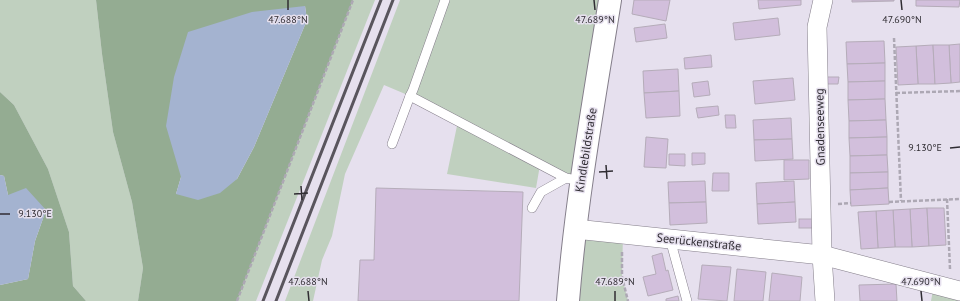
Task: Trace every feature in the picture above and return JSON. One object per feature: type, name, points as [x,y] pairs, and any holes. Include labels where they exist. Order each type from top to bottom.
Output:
[{"type":"main road","name":"Kindlebildstraße","points":[[568,301],[575,229],[573,179],[610,0]]},
{"type":"street","name":"Gnadenseeweg","points":[[823,0],[817,27],[822,255],[825,301]]},
{"type":"street","name":"Seerückenstraße","points":[[575,229],[822,255],[955,290]]},
{"type":"lane","points":[[392,144],[413,90],[444,0]]},
{"type":"lane","points":[[410,96],[573,179]]},
{"type":"lane","points":[[532,208],[541,192],[573,179]]},
{"type":"lane","points":[[670,239],[687,301]]},
{"type":"path","points":[[237,301],[353,0]]},
{"type":"path","points":[[894,38],[901,201]]},
{"type":"path","points":[[896,93],[960,91]]},
{"type":"path","points":[[947,199],[955,290]]},
{"type":"path","points":[[889,202],[960,199]]},
{"type":"path","points":[[623,234],[622,277],[628,301]]},
{"type":"green space","points":[[0,0],[96,0],[113,132],[132,202],[143,268],[138,301],[86,301],[73,286],[69,232],[48,169],[14,105],[0,92]]},
{"type":"green space","points":[[96,0],[353,0],[237,301],[138,301],[143,268],[132,202],[113,132]],"holes":[[[305,6],[307,20],[254,147],[237,179],[176,194],[181,177]]]},
{"type":"green space","points":[[353,0],[375,0],[256,301],[237,301]]},
{"type":"green space","points":[[400,0],[611,0],[581,181],[540,165],[536,188],[447,174],[458,121],[410,96],[384,85],[345,174],[332,236],[322,260],[313,301],[285,301]]},
{"type":"green space","points":[[0,92],[14,105],[48,169],[69,232],[73,286],[86,301],[0,301],[0,285],[28,279],[35,241],[46,210],[8,195],[4,176],[0,175]]},
{"type":"green space","points":[[575,229],[623,234],[622,277],[628,301],[568,301]]},
{"type":"green space","points":[[933,290],[960,298],[960,301],[931,301]]},
{"type":"water","points":[[305,6],[307,20],[254,147],[237,179],[220,193],[198,200],[176,194],[181,177],[166,126],[174,77],[188,32],[252,12]]},
{"type":"water","points":[[0,175],[4,176],[8,195],[26,188],[46,210],[35,241],[28,279],[0,285]]},
{"type":"building","points":[[634,0],[670,0],[666,21],[632,14]]},
{"type":"building","points":[[758,0],[801,0],[801,5],[759,9]]},
{"type":"building","points":[[852,0],[894,0],[894,1],[852,2]]},
{"type":"building","points":[[916,0],[960,0],[959,7],[916,6]]},
{"type":"building","points":[[778,18],[780,35],[735,40],[733,23]]},
{"type":"building","points":[[665,24],[667,38],[636,42],[634,28]]},
{"type":"building","points":[[884,41],[885,63],[847,64],[846,42]]},
{"type":"building","points":[[960,44],[960,82],[951,83],[949,45]]},
{"type":"building","points":[[933,45],[935,84],[918,84],[916,46]]},
{"type":"building","points":[[933,45],[949,45],[951,83],[935,84]]},
{"type":"building","points":[[916,46],[918,84],[898,85],[896,47]]},
{"type":"building","points":[[711,55],[712,67],[685,69],[684,58]]},
{"type":"building","points":[[885,63],[885,81],[848,82],[847,64]]},
{"type":"building","points":[[678,69],[679,91],[644,93],[643,71]]},
{"type":"building","points":[[825,77],[839,77],[838,84],[825,84]]},
{"type":"building","points":[[793,78],[795,100],[755,104],[753,81]]},
{"type":"building","points":[[708,81],[710,95],[694,97],[692,83]]},
{"type":"building","points":[[885,81],[885,99],[848,100],[848,82]]},
{"type":"building","points":[[679,91],[680,116],[646,118],[644,93]]},
{"type":"building","points":[[885,99],[886,120],[849,121],[848,100]]},
{"type":"building","points":[[718,106],[719,115],[698,118],[696,108]]},
{"type":"building","points":[[725,115],[735,115],[736,128],[726,128]]},
{"type":"building","points":[[791,118],[792,139],[754,140],[753,120]]},
{"type":"building","points":[[886,120],[887,137],[849,138],[849,121]]},
{"type":"building","points":[[646,137],[668,139],[666,168],[644,167]]},
{"type":"building","points":[[887,137],[887,155],[850,156],[849,138]]},
{"type":"building","points":[[792,139],[793,159],[755,161],[754,140]]},
{"type":"building","points":[[692,153],[705,153],[705,164],[692,165]]},
{"type":"building","points":[[669,154],[685,154],[685,166],[669,165]]},
{"type":"building","points":[[887,155],[888,172],[850,173],[850,156]]},
{"type":"building","points":[[784,160],[809,160],[809,179],[784,180]]},
{"type":"building","points":[[888,172],[888,188],[850,190],[850,173]]},
{"type":"building","points":[[713,173],[729,173],[729,191],[712,191]]},
{"type":"building","points":[[705,181],[706,202],[669,203],[668,182]]},
{"type":"building","points":[[794,181],[795,202],[757,204],[756,183]]},
{"type":"building","points":[[376,188],[523,192],[519,301],[358,301],[360,260],[374,260]]},
{"type":"building","points":[[888,188],[889,204],[851,206],[850,190]]},
{"type":"building","points":[[706,202],[707,223],[670,225],[669,203]]},
{"type":"building","points":[[795,202],[796,222],[758,224],[757,204]]},
{"type":"building","points":[[927,208],[929,246],[912,247],[910,209]]},
{"type":"building","points":[[927,208],[944,208],[946,245],[929,246]]},
{"type":"building","points":[[910,209],[912,247],[895,247],[893,210]]},
{"type":"building","points":[[893,210],[895,247],[878,248],[876,211]]},
{"type":"building","points":[[876,211],[878,248],[861,249],[858,212]]},
{"type":"building","points":[[799,219],[814,219],[814,228],[799,228]]},
{"type":"building","points":[[662,253],[666,271],[668,270],[673,290],[648,296],[643,277],[656,274],[652,256]]},
{"type":"building","points":[[702,265],[731,267],[727,301],[698,299]]},
{"type":"building","points":[[737,269],[766,272],[763,301],[734,301]]},
{"type":"building","points":[[772,273],[802,277],[800,301],[769,301]]},
{"type":"building","points":[[896,284],[897,301],[860,301],[859,285]]},
{"type":"building","points":[[678,296],[679,301],[666,301],[666,299]]},
{"type":"railway","points":[[263,301],[381,0]]},
{"type":"railway","points":[[276,301],[393,0]]}]
